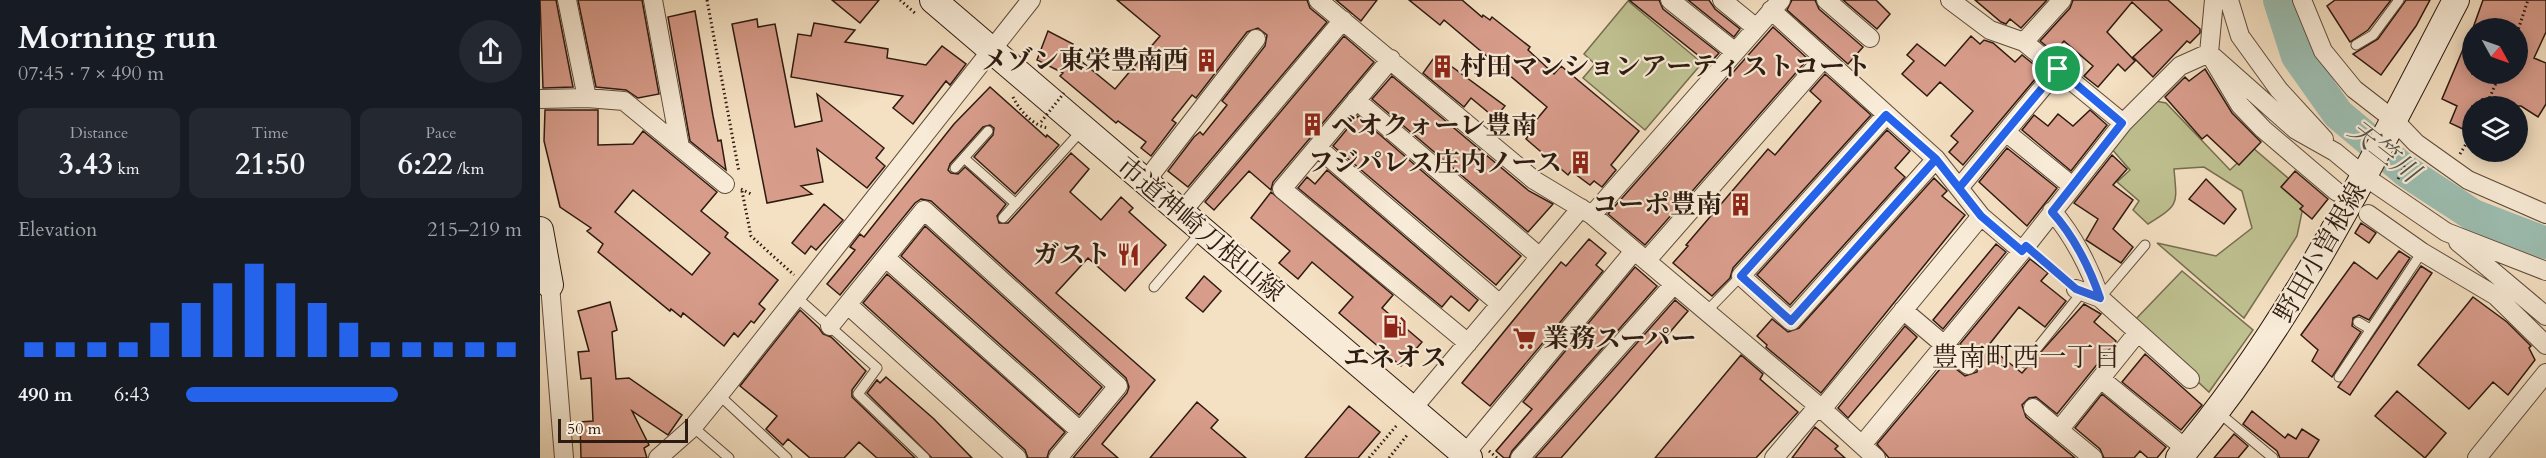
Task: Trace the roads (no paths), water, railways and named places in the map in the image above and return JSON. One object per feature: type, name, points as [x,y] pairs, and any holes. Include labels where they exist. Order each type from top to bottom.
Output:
[{"type":"street","points":[[567,0],[587,98]]},
{"type":"street","points":[[653,0],[680,147]]},
{"type":"street","name":"市道神崎刀根山線","points":[[933,0],[1202,231],[1407,421],[1467,456]]},
{"type":"street","points":[[659,458],[693,427],[719,395],[1030,0]]},
{"type":"street","points":[[1318,0],[1534,180],[1586,211],[1641,255],[1822,409],[1869,454],[1944,345],[2024,249],[2071,185],[2122,123],[2180,66],[2209,53]]},
{"type":"street","points":[[1670,0],[1734,51]]},
{"type":"street","points":[[1722,0],[1755,27]]},
{"type":"street","points":[[1826,0],[1870,38]]},
{"type":"street","points":[[1950,0],[1990,30],[2025,42],[2122,123]]},
{"type":"street","points":[[2025,42],[2062,0]]},
{"type":"street","points":[[2202,0],[2212,33]]},
{"type":"street","points":[[2214,0],[2209,53],[2240,105],[2263,129],[2337,192]]},
{"type":"street","points":[[2229,0],[2240,36],[2279,90],[2336,152]]},
{"type":"street","points":[[2302,0],[2323,51],[2354,89],[2391,124],[2468,180],[2546,214]]},
{"type":"street","name":"野田小曽根線","points":[[2182,454],[2218,412],[2277,328],[2366,172],[2456,0]]},
{"type":"street","points":[[1407,421],[1467,343],[1540,257],[1586,211],[1776,5],[1823,59],[1936,159],[1981,216],[2024,249]]},
{"type":"street","points":[[1181,213],[1343,20]]},
{"type":"street","points":[[1145,182],[1256,39]]},
{"type":"street","points":[[2209,53],[2296,130],[2366,172],[2446,232],[2546,316]]},
{"type":"street","points":[[1391,59],[1282,189],[1467,343]]},
{"type":"street","points":[[1467,456],[1641,255],[1823,59]]},
{"type":"street","points":[[1959,188],[2058,69]]},
{"type":"street","points":[[540,99],[587,98],[624,101],[725,184]]},
{"type":"street","points":[[1356,100],[1540,257]]},
{"type":"street","points":[[1886,115],[1741,276],[1791,321],[1936,159]]},
{"type":"street","points":[[2007,133],[2071,185]]},
{"type":"street","points":[[1317,147],[1500,304]]},
{"type":"street","points":[[830,326],[924,210],[1118,386],[1058,458]]},
{"type":"street","points":[[2052,212],[2061,222],[2094,280],[2100,298]]},
{"type":"street","points":[[2368,214],[2422,252],[2496,296],[2546,345]]},
{"type":"street","points":[[1774,458],[1813,412],[1822,409],[1981,216]]},
{"type":"street","points":[[540,230],[550,285],[564,458]]},
{"type":"street","points":[[2446,232],[2546,271]]},
{"type":"street","points":[[886,258],[1080,431]]},
{"type":"street","points":[[1520,458],[1674,284]]},
{"type":"street","points":[[2079,290],[2100,298],[2190,379]]},
{"type":"street","points":[[849,305],[1017,458]]},
{"type":"street","points":[[1903,310],[1968,365]]},
{"type":"street","points":[[2059,430],[2138,332]]},
{"type":"street","points":[[2477,458],[2546,373]]},
{"type":"street","points":[[2101,379],[2182,454]]},
{"type":"street","points":[[2033,408],[2093,458]]},
{"type":"lane","points":[[2356,45],[2373,35],[2399,0]]},
{"type":"lane","points":[[1003,218],[1083,128]]},
{"type":"lane","points":[[955,168],[988,130]]},
{"type":"lane","points":[[964,158],[1016,204]]},
{"type":"lane","points":[[1154,287],[1202,231]]},
{"type":"lane","points":[[2100,298],[2145,245]]},
{"type":"lane","points":[[2024,249],[2079,290],[2025,363]]},
{"type":"lane","points":[[2338,377],[2422,252]]},
{"type":"lane","points":[[1706,312],[1741,276]]},
{"type":"lane","points":[[795,296],[877,368],[858,394],[925,458]]},
{"type":"lane","points":[[2358,322],[2370,329]]},
{"type":"lane","points":[[719,395],[787,458]]},
{"type":"lane","points":[[2218,412],[2273,458]]},
{"type":"lane","points":[[693,427],[729,458]]},
{"type":"waterway","name":"天竺川","points":[[2279,0],[2297,56],[2338,114],[2407,172],[2473,215],[2546,243]]},
{"type":"place","name":"メゾン東栄豊南西","points":[[1207,60]]},
{"type":"place","name":"村田マンションアーティストコート","points":[[1442,66]]},
{"type":"place","name":"ベオクォーレ豊南","points":[[1313,125]]},
{"type":"place","name":"フジパレス庄内ノース","points":[[1580,162]]},
{"type":"place","name":"コーポ豊南","points":[[1740,204]]},
{"type":"place","name":"ガスト","points":[[1129,254]]},
{"type":"place","name":"エネオス","points":[[1395,326]]},
{"type":"place","name":"業務スーパー","points":[[1525,338]]},
{"type":"district","name":"豊南町西一丁目","points":[[2026,357]]}]
